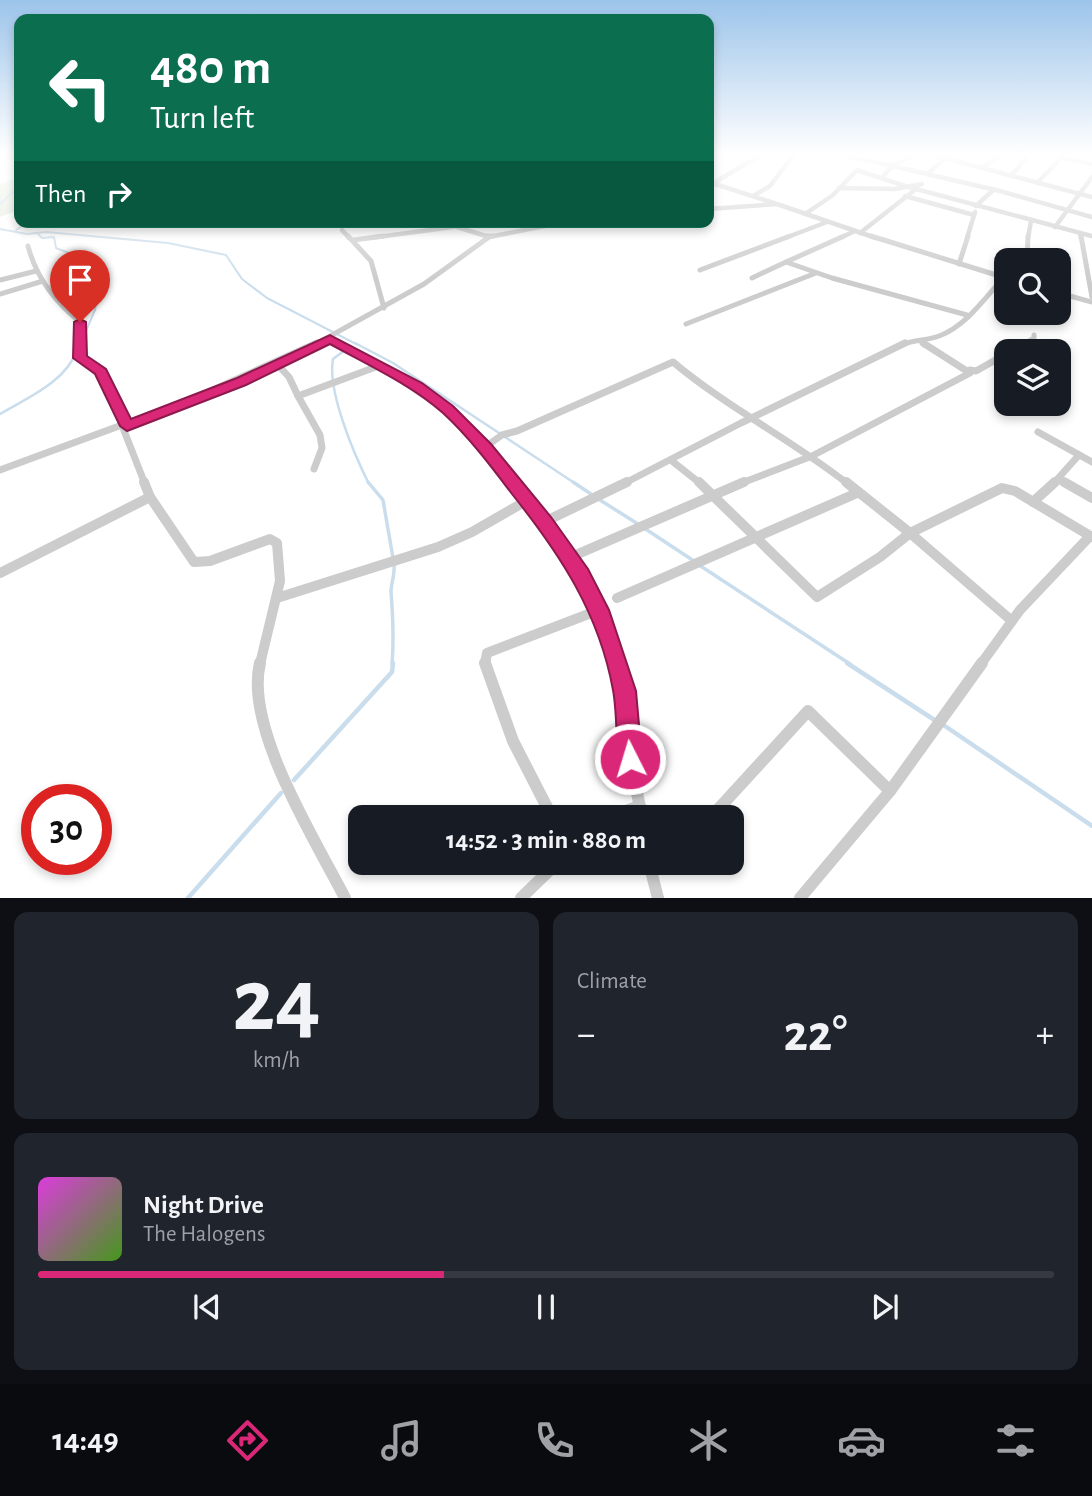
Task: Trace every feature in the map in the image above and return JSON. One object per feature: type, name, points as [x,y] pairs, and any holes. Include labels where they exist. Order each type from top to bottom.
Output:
[{"type":"street","points":[[753,196],[994,275]]},
{"type":"street","points":[[806,214],[829,196]]},
{"type":"street","points":[[942,196],[1092,236]]},
{"type":"street","points":[[976,205],[986,196]]},
{"type":"street","points":[[1015,196],[1092,217]]},
{"type":"street","points":[[1055,227],[1077,196]]},
{"type":"street","points":[[752,278],[857,232],[905,197],[974,215]]},
{"type":"street","points":[[714,209],[777,204]]},
{"type":"street","points":[[959,264],[975,212],[984,208]]},
{"type":"street","points":[[1027,248],[1031,221]]},
{"type":"street","points":[[700,270],[827,222]]},
{"type":"street","points":[[354,240],[448,228]]},
{"type":"street","points":[[459,228],[489,237],[535,228]]},
{"type":"street","points":[[342,230],[372,261],[384,308]]},
{"type":"street","points":[[1080,233],[1092,297]]},
{"type":"street","points":[[0,470],[125,427],[218,391],[330,339],[451,268],[489,237]]},
{"type":"street","points":[[29,246],[36,271],[67,313],[80,322],[80,358],[101,372],[125,427],[150,497],[194,562],[210,561],[270,540],[277,543],[281,551],[277,598],[257,676],[260,707],[288,786],[345,898]]},
{"type":"street","points":[[786,262],[816,273],[967,315]]},
{"type":"street","points":[[0,280],[36,271]]},
{"type":"street","points":[[686,324],[816,273]]},
{"type":"street","points":[[0,294],[43,281]]},
{"type":"street","points":[[544,522],[673,461],[752,418],[912,340],[923,342],[949,333],[994,289]]},
{"type":"street","points":[[1071,296],[1092,302]]},
{"type":"street","points":[[1032,339],[1034,335]]},
{"type":"street","points":[[330,339],[381,365],[448,410],[485,447],[571,557],[599,610],[624,691],[630,759],[640,805]]},
{"type":"street","points":[[923,342],[970,370],[976,371],[994,361]]},
{"type":"street","points":[[485,447],[502,435],[517,431],[673,362],[704,388],[812,456],[910,533],[1012,621]]},
{"type":"street","points":[[277,364],[289,377],[320,435],[322,448],[314,470]]},
{"type":"street","points":[[298,396],[381,365]]},
{"type":"street","points":[[571,557],[713,494],[812,456],[945,387],[970,373],[970,370]]},
{"type":"street","points":[[1038,432],[1092,462]]},
{"type":"street","points":[[1033,502],[1058,479],[1079,454]]},
{"type":"street","points":[[673,461],[713,494],[755,539],[817,597],[880,557],[910,533],[1002,488],[1015,491],[1091,536],[1012,621],[890,791],[800,898]]},
{"type":"street","points":[[1058,479],[1092,498]]},
{"type":"street","points":[[617,598],[857,493]]},
{"type":"street","points":[[0,573],[150,497]]},
{"type":"street","points":[[277,598],[438,547],[472,532],[526,501]]},
{"type":"street","points":[[544,805],[512,739],[484,660],[487,653],[599,610]]},
{"type":"street","points":[[722,805],[808,711],[890,791]]},
{"type":"street","points":[[521,898],[545,875]]},
{"type":"street","points":[[652,875],[658,898]]},
{"type":"green space","points":[[0,196],[14,196],[14,212],[0,217]]},
{"type":"waterway","points":[[0,204],[9,196]]},
{"type":"waterway","points":[[0,229],[27,234],[46,232],[168,243],[226,255],[242,279],[267,298],[358,345]]},
{"type":"waterway","points":[[37,233],[42,238],[54,237],[56,248],[92,262],[108,275],[107,281],[98,290],[95,310],[86,331]]},
{"type":"waterway","points":[[355,343],[393,363],[576,484]]},
{"type":"waterway","points":[[0,414],[55,380],[72,361],[77,350]]},
{"type":"waterway","points":[[345,350],[333,359],[334,388],[349,440],[368,482]]},
{"type":"waterway","points":[[368,482],[383,500],[393,558]]},
{"type":"waterway","points":[[576,484],[594,496]]},
{"type":"waterway","points":[[600,500],[638,524]]},
{"type":"waterway","points":[[644,528],[694,561]]},
{"type":"waterway","points":[[392,664],[391,592],[394,565]]},
{"type":"waterway","points":[[699,565],[850,664]]},
{"type":"waterway","points":[[294,780],[392,672],[393,663]]},
{"type":"waterway","points":[[847,663],[936,721]]},
{"type":"waterway","points":[[942,724],[1092,826]]},
{"type":"waterway","points":[[188,898],[281,793]]},
{"type":"route","points":[[80,322],[80,358],[101,372],[127,426],[242,382],[330,339],[417,387],[448,410],[485,447],[571,557],[581,574],[611,642],[624,691],[630,759]]}]
